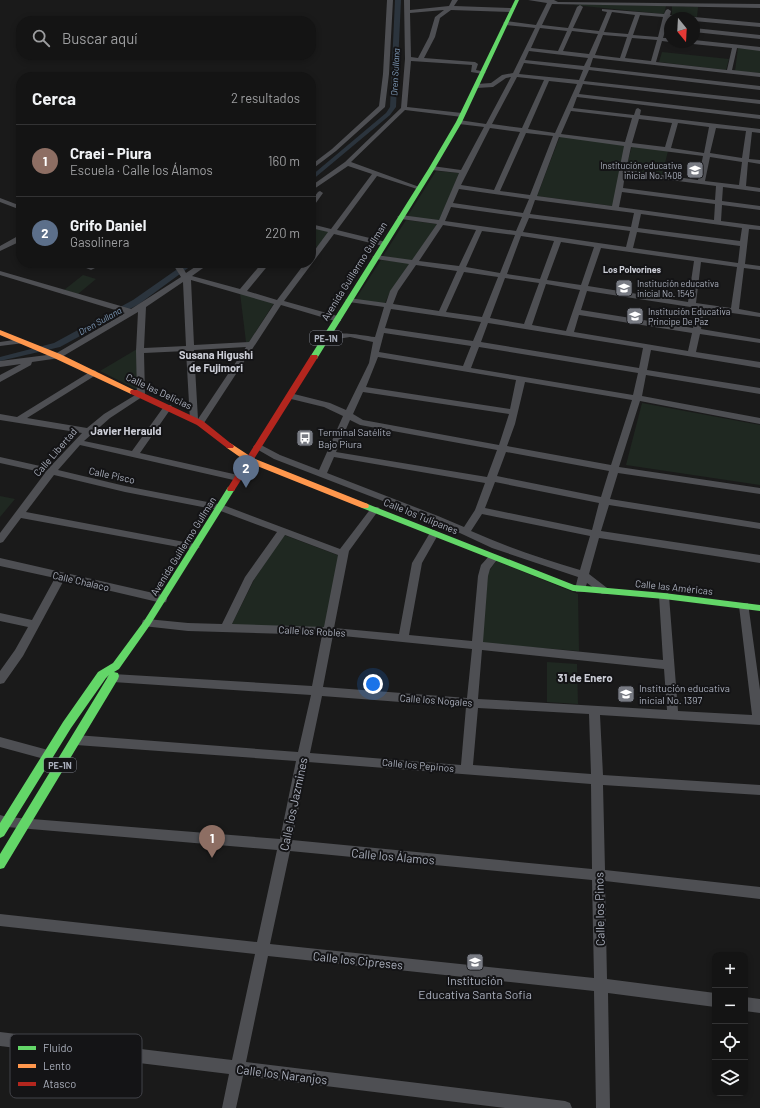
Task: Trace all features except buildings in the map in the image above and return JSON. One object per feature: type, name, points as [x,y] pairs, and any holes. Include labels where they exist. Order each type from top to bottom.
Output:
[{"type":"main road","name":"Avenida Guillermo Gullman","points":[[0,834],[4,821],[67,725],[102,675],[116,666],[147,623],[432,168],[477,86],[511,10],[517,0]]},
{"type":"main road","name":"Calle las Delicias","points":[[0,332],[168,407],[197,422],[250,460]]},
{"type":"main road","name":"Calle los Tulipanes","points":[[250,460],[494,557],[583,590]]},
{"type":"main road","name":"Calle las Américas","points":[[583,590],[664,596],[760,608]]},
{"type":"main road","name":"Avenida Guillermo Gullman","points":[[0,864],[113,678],[116,666]]},
{"type":"street","points":[[316,164],[382,107],[386,74],[390,0]]},
{"type":"street","points":[[316,185],[347,163],[404,108],[408,59],[407,0]]},
{"type":"street","points":[[420,60],[432,37],[438,17],[451,7],[455,0]]},
{"type":"street","points":[[531,0],[610,5],[640,2],[668,2],[734,14],[749,24],[760,25]]},
{"type":"street","points":[[747,0],[750,6]]},
{"type":"street","points":[[322,474],[376,354],[377,340],[394,291],[441,223],[463,172],[489,126],[527,48],[540,26],[551,1]]},
{"type":"street","points":[[560,52],[582,4]]},
{"type":"street","points":[[610,5],[638,13],[664,16]]},
{"type":"street","points":[[466,370],[532,197],[557,135],[592,56],[610,5]]},
{"type":"street","points":[[700,18],[734,14],[750,6],[760,6]]},
{"type":"street","points":[[408,12],[426,8],[451,7],[511,10]]},
{"type":"street","points":[[622,60],[638,13]]},
{"type":"street","points":[[506,23],[664,39]]},
{"type":"street","points":[[746,48],[749,24]]},
{"type":"street","points":[[700,31],[760,37]]},
{"type":"street","points":[[653,63],[664,33]]},
{"type":"street","points":[[700,43],[760,49]]},
{"type":"street","points":[[729,72],[735,46]]},
{"type":"street","points":[[527,48],[760,75]]},
{"type":"street","points":[[408,59],[475,64],[472,71],[483,72]]},
{"type":"street","points":[[522,61],[760,88]]},
{"type":"street","points":[[672,92],[678,66]]},
{"type":"street","points":[[477,86],[493,85],[504,76],[515,75],[760,102]]},
{"type":"street","points":[[496,192],[547,79]]},
{"type":"street","points":[[615,208],[628,144],[645,89]]},
{"type":"street","points":[[575,95],[760,117]]},
{"type":"street","points":[[733,128],[736,99]]},
{"type":"street","points":[[404,108],[489,126],[760,162]]},
{"type":"street","points":[[569,108],[760,131]]},
{"type":"street","points":[[668,149],[676,121]]},
{"type":"street","points":[[701,182],[713,126]]},
{"type":"street","points":[[742,188],[749,130]]},
{"type":"street","points":[[347,163],[419,188]]},
{"type":"street","points":[[432,168],[463,172]]},
{"type":"street","points":[[622,172],[760,190]]},
{"type":"street","points":[[316,253],[376,173]]},
{"type":"street","points":[[717,222],[720,185]]},
{"type":"street","points":[[457,187],[760,228]]},
{"type":"street","points":[[618,189],[760,208]]},
{"type":"street","points":[[316,199],[320,193]]},
{"type":"street","points":[[0,200],[16,206]]},
{"type":"street","points":[[449,205],[744,244]]},
{"type":"street","points":[[629,249],[638,211]]},
{"type":"street","points":[[401,217],[760,268]]},
{"type":"street","points":[[735,311],[746,226]]},
{"type":"street","points":[[316,227],[384,244]]},
{"type":"street","points":[[441,314],[480,228]]},
{"type":"street","points":[[527,327],[558,239]]},
{"type":"street","points":[[0,249],[16,241]]},
{"type":"street","points":[[570,334],[598,245]]},
{"type":"street","points":[[376,257],[760,315]]},
{"type":"street","points":[[692,304],[698,259]]},
{"type":"street","points":[[180,268],[184,275],[189,348],[197,422]]},
{"type":"street","points":[[0,364],[32,360],[54,355],[142,306],[184,275],[197,268]]},
{"type":"street","points":[[242,292],[262,268]]},
{"type":"street","points":[[197,422],[252,344],[279,302],[305,268]]},
{"type":"street","points":[[0,273],[131,311]]},
{"type":"street","points":[[184,275],[338,319]]},
{"type":"street","points":[[349,300],[485,320],[760,365]]},
{"type":"street","points":[[141,395],[140,351],[142,306]]},
{"type":"street","points":[[692,354],[701,306]]},
{"type":"street","points":[[576,312],[760,341]]},
{"type":"street","points":[[380,330],[476,344],[760,391]]},
{"type":"street","points":[[325,339],[350,335],[377,340]]},
{"type":"street","points":[[0,344],[20,341]]},
{"type":"street","points":[[140,351],[252,344]]},
{"type":"street","points":[[583,590],[584,575],[606,502],[614,469],[637,398],[647,347]]},
{"type":"street","points":[[376,354],[760,420]]},
{"type":"street","points":[[0,379],[32,360]]},
{"type":"street","points":[[18,420],[93,373]]},
{"type":"street","points":[[465,533],[480,510],[491,480],[511,424],[521,379]]},
{"type":"street","points":[[361,390],[514,412]]},
{"type":"street","name":"Calle Libertad","points":[[0,540],[50,473],[78,442],[116,409],[141,395]]},
{"type":"street","points":[[290,396],[323,403],[336,408],[360,422],[614,469],[760,490]]},
{"type":"street","points":[[135,454],[168,407]]},
{"type":"street","points":[[0,416],[89,431]]},
{"type":"street","points":[[78,442],[238,478]]},
{"type":"street","points":[[258,447],[278,457],[435,518],[465,533],[526,557],[584,575],[597,586],[608,592]]},
{"type":"street","points":[[331,454],[491,480],[606,502],[760,526]]},
{"type":"street","name":"Calle Pisco","points":[[0,461],[125,489],[220,507],[344,554]]},
{"type":"street","name":"Calle los Jazmines","points":[[230,1108],[317,691],[344,550],[375,509]]},
{"type":"street","points":[[480,510],[525,521],[596,535],[760,559]]},
{"type":"street","points":[[19,514],[195,547]]},
{"type":"street","points":[[225,628],[249,580],[283,531]]},
{"type":"street","points":[[403,639],[417,563],[434,533]]},
{"type":"street","points":[[467,769],[483,576],[485,568],[494,557]]},
{"type":"street","name":"Calle Chalaco","points":[[0,562],[162,599]]},
{"type":"street","points":[[0,680],[19,653],[61,577]]},
{"type":"street","points":[[664,596],[673,715]]},
{"type":"street","points":[[744,606],[759,720]]},
{"type":"street","points":[[0,617],[35,625]]},
{"type":"street","name":"Calle los Robles","points":[[147,623],[188,627],[329,631],[669,665]]},
{"type":"street","name":"Calle los Nogales","points":[[113,678],[317,691],[472,703],[759,720]]},
{"type":"street","name":"Calle los Pinos","points":[[594,710],[597,780],[603,1108]]},
{"type":"street","name":"Calle los Pepinos","points":[[76,740],[303,756],[597,780],[760,790]]},
{"type":"street","points":[[0,742],[48,755]]},
{"type":"street","name":"Calle los Álamos","points":[[4,821],[284,845],[760,892]]},
{"type":"street","name":"Calle los Cipreses","points":[[0,920],[262,950],[600,985],[712,1000]]},
{"type":"street","points":[[748,1004],[760,1006]]},
{"type":"street","name":"Calle los Naranjos","points":[[0,1039],[10,1040]]},
{"type":"street","name":"Calle los Naranjos","points":[[142,1056],[565,1108]]},
{"type":"shaded area","points":[[582,4],[666,6],[664,14],[573,5]]},
{"type":"shaded area","points":[[672,6],[698,7],[698,12],[672,12]]},
{"type":"shaded area","points":[[738,48],[760,50],[760,73],[735,71]]},
{"type":"shaded area","points":[[662,52],[729,59],[726,70],[659,62]]},
{"type":"shaded area","points":[[560,136],[626,145],[613,206],[537,196]]},
{"type":"shaded area","points":[[632,146],[668,151],[662,175],[625,171]]},
{"type":"shaded area","points":[[436,171],[459,173],[440,221],[407,217]]},
{"type":"shaded area","points":[[406,220],[437,224],[412,261],[383,256]]},
{"type":"shaded area","points":[[316,228],[330,232],[319,247],[316,247]]},
{"type":"shaded area","points":[[381,260],[411,263],[390,292],[385,303],[355,300]]},
{"type":"shaded area","points":[[83,275],[96,279],[78,294],[64,290]]},
{"type":"shaded area","points":[[240,293],[274,303],[249,342],[246,342]]},
{"type":"shaded area","points":[[137,349],[138,390],[100,371]]},
{"type":"shaded area","points":[[642,403],[760,425],[760,485],[626,465]]},
{"type":"shaded area","points":[[0,496],[15,499],[0,517]]},
{"type":"shaded area","points":[[284,535],[340,556],[326,628],[231,626],[255,578]]},
{"type":"shaded area","points":[[496,561],[578,594],[579,651],[482,643],[488,573]]},
{"type":"shaded area","points":[[547,662],[577,664],[578,704],[547,702]]},
{"type":"waterway","name":"Dren Sullana","points":[[316,175],[388,114],[393,107],[398,0]]},
{"type":"waterway","name":"Dren Sullana","points":[[0,359],[57,345],[136,302],[184,268]]},
{"type":"traffic: fast","points":[[314,357],[459,122],[517,0]]},
{"type":"traffic: fast","points":[[0,833],[67,725],[102,675],[116,666],[147,623],[231,489]]},
{"type":"traffic: fast","points":[[365,506],[573,588],[664,596],[760,608]]},
{"type":"traffic: fast","points":[[0,864],[114,676]]},
{"type":"traffic: slow","points":[[0,332],[57,356],[134,392]]},
{"type":"traffic: slow","points":[[230,446],[250,460],[365,506]]},
{"type":"traffic: jam","points":[[231,489],[314,357]]},
{"type":"traffic: jam","points":[[134,392],[200,423],[230,446]]},
{"type":"place","name":"Institución educativa inicial No. 1408","points":[[695,170]]},
{"type":"place","name":"Institución educativa inicial No. 1545","points":[[624,288]]},
{"type":"place","name":"Institución Educativa Principe De Paz","points":[[635,316]]},
{"type":"place","name":"Terminal Satélite Bajo Piura","points":[[305,438]]},
{"type":"place","name":"Grifo Daniel","points":[[246,488]]},
{"type":"place","name":"Institución educativa inicial No. 1397","points":[[626,694]]},
{"type":"place","name":"Craei - Piura","points":[[212,858]]},
{"type":"place","name":"Institución Educativa Santa Sofia","points":[[475,962]]},
{"type":"district","name":"Los Polvorines","points":[[632,269]]},
{"type":"district","name":"Susana Higushi de Fujimori","points":[[216,360]]},
{"type":"district","name":"Javier Herauld","points":[[126,430]]},
{"type":"district","name":"31 de Enero","points":[[585,677]]}]
